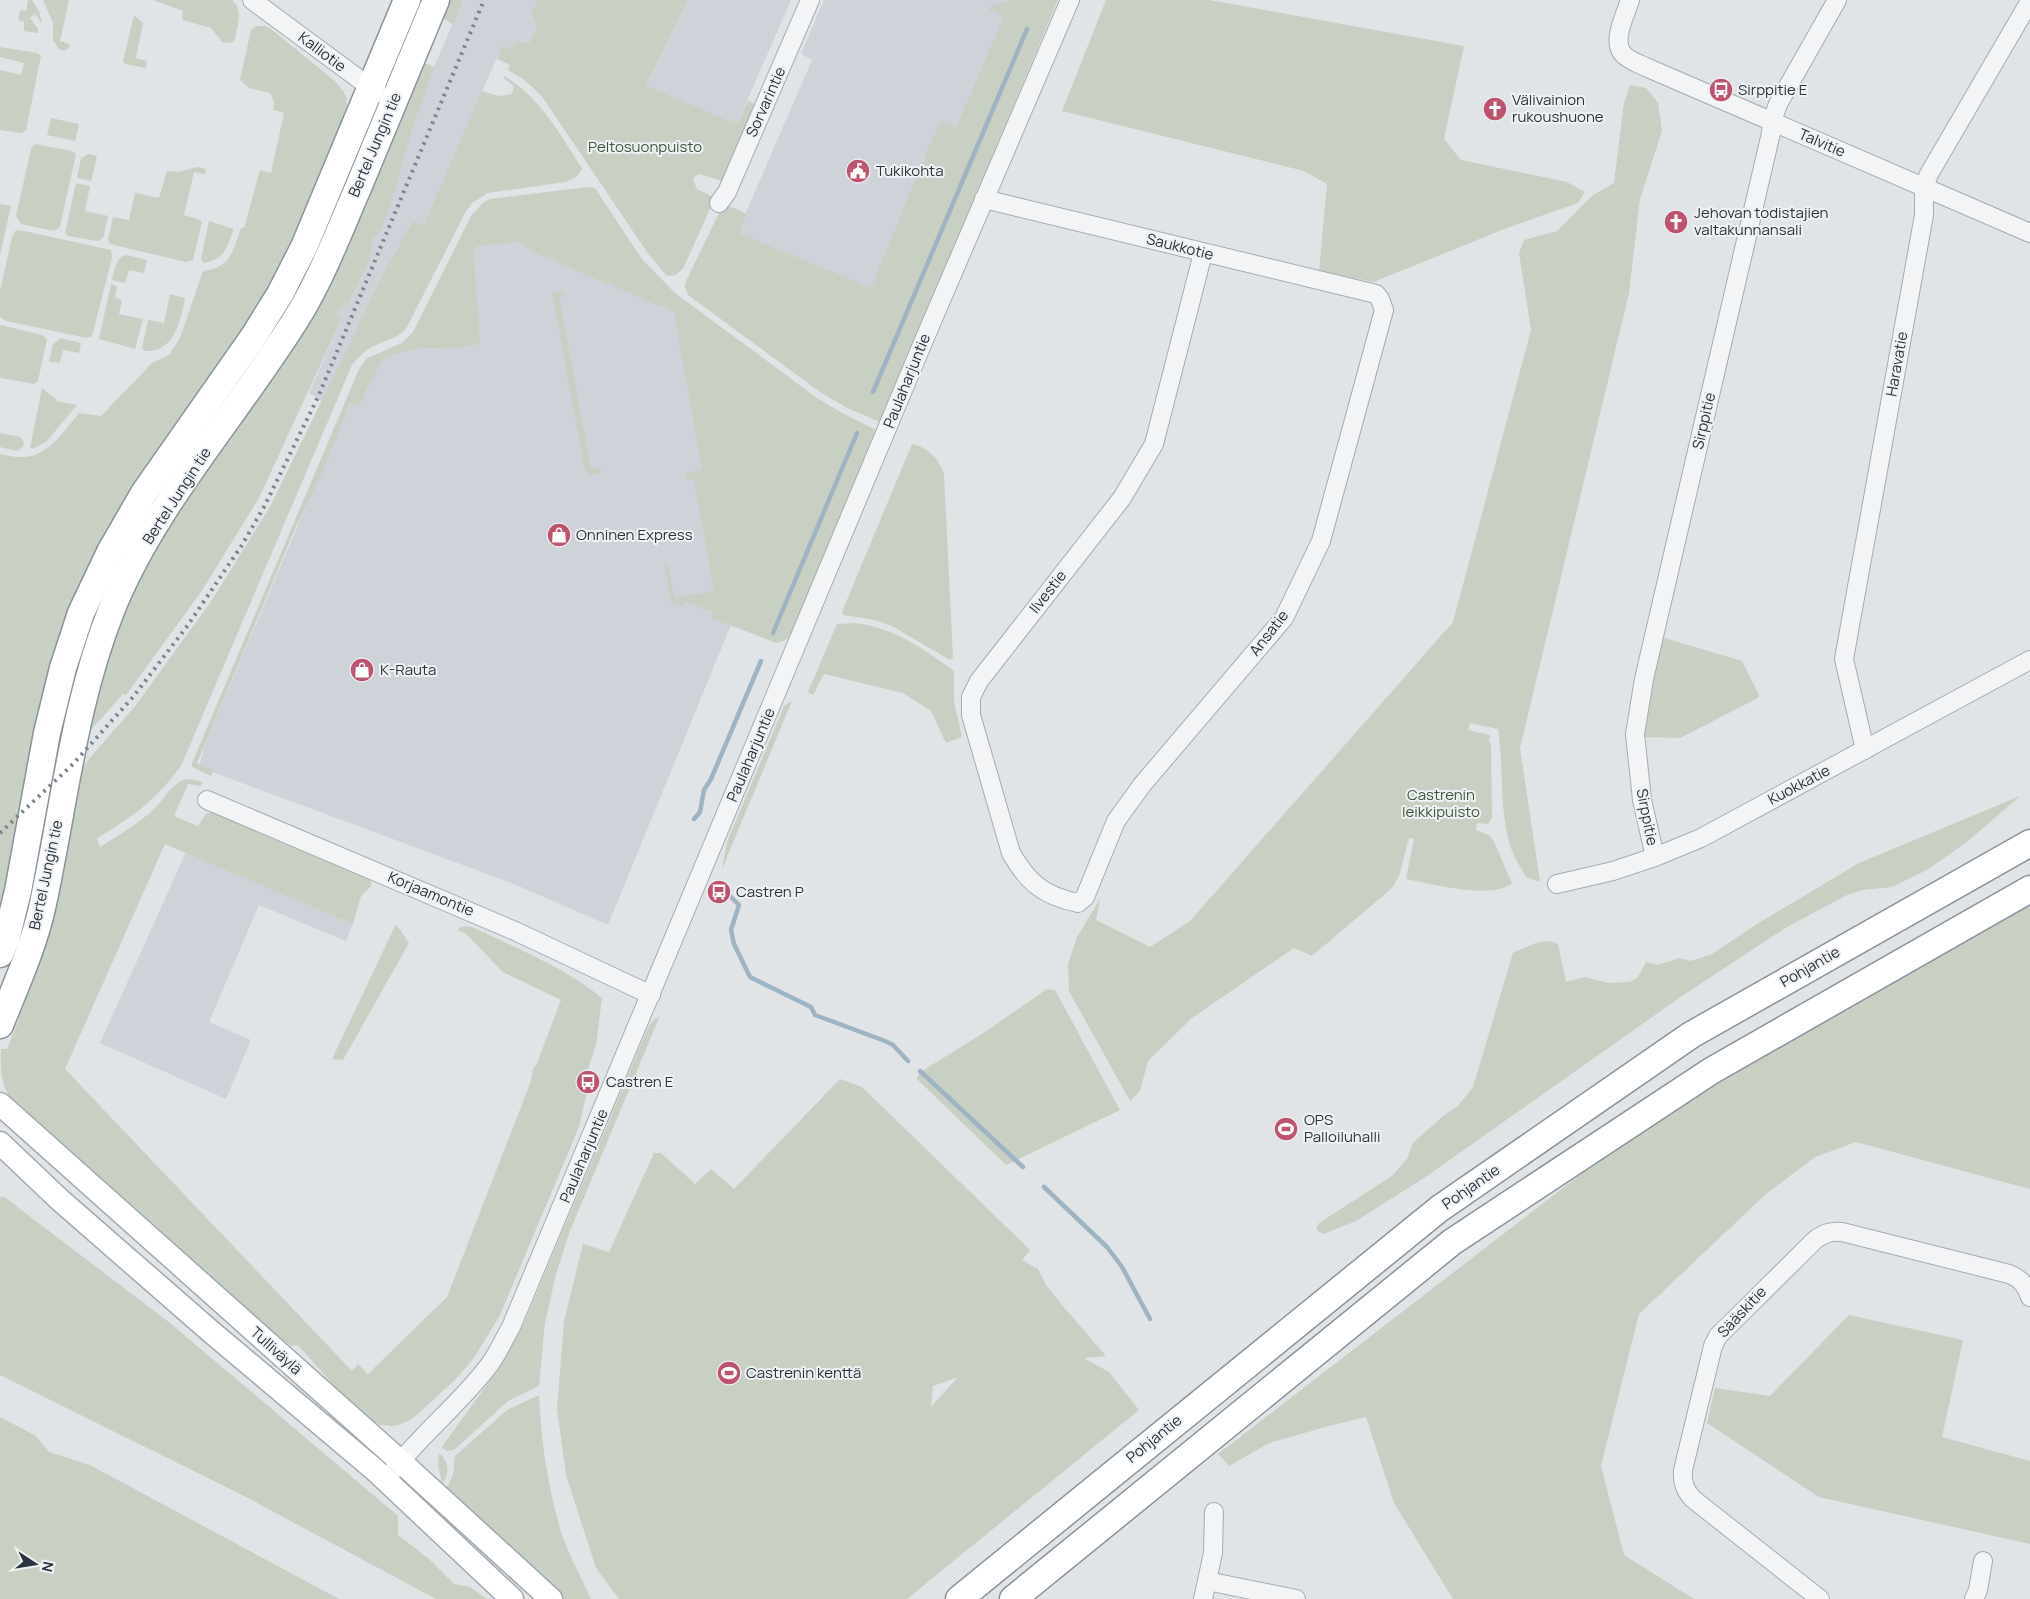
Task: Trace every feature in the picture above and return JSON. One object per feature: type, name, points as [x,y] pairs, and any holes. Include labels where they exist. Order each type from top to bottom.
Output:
[{"type":"highway","name":"Bertel Jungin tie","points":[[0,954],[6,940],[18,891],[47,733],[63,668],[82,613],[110,552],[144,493],[254,336],[280,294],[304,247],[407,0]]},
{"type":"highway","name":"Bertel Jungin tie","points":[[0,1025],[22,970],[41,910],[73,737],[89,673],[111,609],[138,554],[174,496],[274,355],[304,307],[326,261],[436,0]]},
{"type":"highway","name":"Pohjantie","points":[[959,1599],[1439,1209],[1691,1035],[2030,843]]},
{"type":"highway","points":[[1013,1599],[1452,1242],[1711,1071],[2030,889]]},
{"type":"main road","name":"Tulliväylä","points":[[0,1104],[400,1461],[551,1599]]},
{"type":"main road","name":"Tulliväylä","points":[[0,1143],[60,1200],[209,1330],[386,1480],[512,1599]]},
{"type":"main road","points":[[0,1166],[60,1200]]},
{"type":"street","name":"Kalliotie","points":[[252,0],[370,88],[394,101]]},
{"type":"street","name":"Sorvarintie","points":[[720,203],[739,165],[810,0]]},
{"type":"street","name":"Paulaharjuntie","points":[[386,1480],[400,1461],[460,1400],[490,1363],[511,1327],[984,199],[1070,0]]},
{"type":"street","name":"Talvitie","points":[[1630,0],[1618,38],[1619,48],[1626,57],[2030,233]]},
{"type":"street","name":"Sirppitie","points":[[1654,857],[1642,800],[1635,734],[1644,679],[1772,122],[1778,104],[1837,0]]},
{"type":"street","name":"Haravatie","points":[[1864,750],[1844,659],[1924,215],[1924,188],[1929,174],[2030,1]]},
{"type":"street","name":"Saukkotie","points":[[984,199],[1376,294]]},
{"type":"street","name":"Ilvestie","points":[[1078,903],[1062,900],[1034,884],[1021,871],[1011,853],[971,715],[971,697],[979,681],[1122,498],[1154,444],[1203,253]]},
{"type":"street","name":"Ansatie","points":[[1078,903],[1085,897],[1116,821],[1142,785],[1284,618],[1321,541],[1384,310],[1376,294]]},
{"type":"street","name":"Kuokkatie","points":[[1556,884],[1613,871],[1701,838],[2030,660]]},
{"type":"street","name":"Korjaamontie","points":[[207,800],[516,931],[651,994]]},
{"type":"street","name":"Sääskitie","points":[[1820,1599],[1693,1499],[1686,1491],[1682,1481],[1713,1346],[1718,1336],[1815,1240],[1833,1231],[2009,1274],[2020,1279],[2027,1288],[2030,1297]]},
{"type":"street","points":[[1203,1599],[1213,1553],[1214,1512]]},
{"type":"street","points":[[1974,1599],[1978,1590],[1983,1560]]},
{"type":"street","points":[[1207,1581],[1296,1599]]},
{"type":"shaded area","points":[[463,0],[538,0],[531,14],[537,27],[529,43],[522,40],[513,48],[502,46],[424,225],[413,221],[384,272],[322,401],[309,393],[342,318],[337,315],[341,305],[347,306],[371,257],[371,247],[434,67]]},
{"type":"shaded area","points":[[688,0],[791,0],[737,124],[646,85]]},
{"type":"shaded area","points":[[824,0],[1013,0],[955,132],[871,290],[737,233],[812,60],[801,54]]},
{"type":"shaded area","points":[[477,218],[674,301],[731,625],[608,925],[514,884],[199,767],[205,744],[350,403],[359,407],[367,388],[386,356],[420,348],[454,349],[474,259]]},
{"type":"shaded area","points":[[186,852],[353,924],[346,941],[259,905],[209,1022],[251,1040],[226,1099],[100,1043]]},
{"type":"green space","points":[[28,0],[32,0],[39,11],[42,23],[35,14],[30,18],[38,29],[38,33],[24,31],[24,22],[18,20],[20,10],[26,11]]},
{"type":"green space","points":[[43,0],[69,0],[60,41],[70,44],[69,48],[64,51],[59,49],[53,40],[53,23]]},
{"type":"green space","points":[[153,0],[232,0],[236,4],[239,13],[235,39],[232,43],[222,42],[211,28],[182,20],[183,11]]},
{"type":"green space","points":[[449,0],[463,0],[453,24],[442,18]]},
{"type":"green space","name":"Peltosuonpuisto","points":[[538,0],[688,0],[646,85],[737,124],[748,101],[755,104],[722,181],[700,174],[695,176],[693,180],[697,189],[715,198],[683,269],[675,275],[667,276],[649,255],[541,95],[523,79],[508,70],[510,65],[497,59],[502,46],[512,48],[517,40],[529,43],[537,27],[531,14]]},
{"type":"green space","points":[[1013,0],[1058,0],[880,422],[847,408],[820,392],[688,295],[685,287],[686,281],[720,211],[723,208],[730,207],[747,214],[739,233],[871,288],[933,137],[941,122],[956,128],[1004,17],[989,10],[992,6]]},
{"type":"green space","points":[[1106,0],[1209,0],[1464,46],[1444,139],[1461,160],[1567,182],[1585,192],[1578,203],[1504,229],[1374,282],[1319,271],[1327,184],[1304,171],[1062,111]]},
{"type":"green space","points":[[134,15],[143,23],[136,58],[147,61],[146,68],[125,64],[123,61]]},
{"type":"green space","points":[[257,26],[265,26],[271,29],[336,82],[347,98],[346,120],[274,286],[109,536],[0,912],[0,454],[20,457],[38,453],[54,442],[79,413],[101,416],[152,363],[169,355],[180,338],[203,271],[220,266],[230,257],[241,228],[244,228],[260,170],[271,173],[284,113],[273,110],[274,102],[270,93],[249,88],[240,80],[251,30]]},
{"type":"green space","points":[[0,47],[37,53],[41,56],[26,130],[22,133],[0,130],[0,70],[21,75],[24,63],[0,57]]},
{"type":"green space","points":[[423,62],[434,67],[411,133],[390,206],[381,230],[374,238],[371,247],[371,257],[347,306],[341,305],[337,315],[342,318],[259,498],[201,592],[126,695],[123,694],[83,739],[111,641],[148,558],[181,503]]},
{"type":"green space","points":[[504,76],[529,95],[548,117],[582,168],[581,171],[575,177],[565,182],[488,193],[472,203],[465,213],[406,329],[397,336],[367,350],[352,365],[181,766],[162,789],[143,807],[97,838],[100,847],[148,814],[178,783],[187,779],[194,780],[203,783],[200,786],[188,784],[174,816],[198,826],[206,814],[214,811],[371,878],[371,886],[361,896],[353,924],[165,844],[65,1069],[352,1371],[358,1364],[368,1374],[447,1297],[531,1081],[533,1068],[536,1066],[561,1000],[503,972],[465,933],[457,930],[466,926],[472,927],[556,967],[602,998],[596,1045],[581,1090],[587,1092],[579,1127],[500,1315],[474,1358],[455,1380],[412,1419],[399,1425],[379,1425],[367,1420],[353,1407],[298,1345],[292,1346],[262,1327],[15,1105],[10,1099],[2,1079],[1,1049],[7,1049],[19,1019],[17,1009],[76,774],[136,705],[212,600],[271,505],[384,272],[413,221],[424,225],[482,91],[498,96],[512,94],[514,86],[503,78]]},
{"type":"green space","name":"Castrenin leikkipuisto","points":[[1630,85],[1646,88],[1658,103],[1662,131],[1640,199],[1629,293],[1520,748],[1540,882],[1526,877],[1509,842],[1504,814],[1498,729],[1470,723],[1468,730],[1490,735],[1489,742],[1491,743],[1492,818],[1488,824],[1477,823],[1476,830],[1490,836],[1512,883],[1502,888],[1476,891],[1406,879],[1414,839],[1409,838],[1399,876],[1392,888],[1312,956],[1294,948],[1192,1018],[1148,1061],[1140,1091],[1130,1101],[1069,991],[1068,964],[1077,937],[1100,899],[1096,920],[1150,947],[1190,921],[1453,622],[1531,330],[1519,253],[1524,240],[1557,231],[1593,195],[1614,183],[1624,103]]},
{"type":"green space","points":[[51,118],[79,124],[75,141],[47,135]]},
{"type":"green space","points":[[35,144],[72,151],[76,154],[60,227],[54,231],[21,224],[16,216],[31,149]]},
{"type":"green space","points":[[89,154],[97,156],[91,181],[77,178],[81,158]]},
{"type":"green space","points":[[197,167],[206,169],[205,174],[194,172],[184,215],[202,222],[193,260],[186,262],[110,244],[108,240],[113,217],[129,220],[135,193],[159,198],[167,171],[179,172]]},
{"type":"green space","points":[[76,183],[90,186],[85,211],[108,216],[103,238],[98,241],[68,236],[65,233]]},
{"type":"green space","points":[[588,187],[595,188],[642,259],[675,293],[817,398],[876,430],[791,636],[784,641],[776,643],[712,618],[713,612],[686,602],[683,606],[671,601],[664,563],[667,562],[674,598],[714,591],[694,479],[687,480],[685,473],[702,470],[674,312],[536,253],[518,242],[475,246],[474,259],[480,343],[454,349],[420,348],[386,356],[367,388],[359,407],[350,403],[323,471],[294,531],[197,763],[213,770],[211,776],[192,767],[192,763],[359,369],[367,358],[402,343],[413,332],[471,216],[484,202],[490,199]]},
{"type":"green space","points":[[0,204],[11,206],[0,255]]},
{"type":"green space","points":[[209,221],[234,229],[227,247],[221,255],[217,259],[204,263],[201,259]]},
{"type":"green space","points":[[16,230],[111,250],[112,258],[92,336],[87,338],[6,321],[0,317],[0,291],[12,237]]},
{"type":"green space","points":[[126,255],[147,260],[144,273],[129,270],[125,283],[112,280],[118,262]]},
{"type":"green space","points":[[111,284],[117,286],[115,298],[122,300],[119,314],[143,319],[135,349],[99,339]]},
{"type":"green space","points":[[560,291],[567,294],[559,296],[591,469],[601,467],[600,474],[588,475],[585,470],[552,292]]},
{"type":"green space","points":[[170,294],[185,298],[178,325],[174,334],[163,347],[145,351],[142,348],[148,320],[164,323]]},
{"type":"green space","points":[[0,325],[42,335],[47,339],[38,381],[34,384],[0,378]]},
{"type":"green space","points":[[61,338],[81,343],[79,353],[63,350],[60,363],[49,362],[53,344]]},
{"type":"green space","points":[[42,388],[56,401],[77,405],[46,442],[32,449],[30,448]]},
{"type":"green space","points":[[0,433],[20,437],[24,442],[23,447],[17,451],[0,447]]},
{"type":"green space","points":[[912,444],[928,451],[940,464],[944,474],[953,658],[950,660],[892,626],[875,620],[843,615],[842,612]]},
{"type":"green space","points":[[855,623],[883,629],[908,640],[954,671],[954,702],[962,737],[946,743],[931,711],[903,693],[824,674],[813,695],[808,692],[837,624]]},
{"type":"green space","points":[[1658,636],[1742,661],[1759,695],[1758,698],[1680,738],[1643,737]]},
{"type":"green space","points":[[792,701],[722,869],[727,842],[784,706]]},
{"type":"green space","points":[[2020,796],[1967,842],[1927,870],[1892,887],[1863,890],[1847,895],[1787,927],[1682,996],[1424,1178],[1356,1221],[1323,1234],[1316,1230],[1319,1223],[1392,1176],[1407,1159],[1413,1143],[1443,1116],[1458,1106],[1473,1087],[1513,953],[1535,943],[1553,942],[1558,944],[1566,982],[1585,977],[1609,983],[1630,982],[1638,977],[1646,962],[1658,965],[1679,958],[1691,961],[1712,954],[1757,924],[1859,863]]},
{"type":"green space","points":[[2030,901],[2030,1189],[1856,1142],[1815,1157],[1765,1195],[1639,1314],[1601,1466],[1624,1555],[1694,1599],[1453,1599],[1394,1503],[1366,1417],[1269,1443],[1229,1466],[1218,1454],[1603,1157],[1782,1043]]},
{"type":"green space","points":[[396,924],[409,943],[343,1060],[332,1059]]},
{"type":"green space","points":[[1047,989],[1055,990],[1120,1110],[1006,1165],[917,1079],[919,1073],[985,1032]]},
{"type":"green space","points":[[658,1017],[570,1231],[556,1274],[545,1323],[539,1386],[508,1401],[454,1450],[447,1451],[442,1447],[502,1364],[524,1323],[647,1030]]},
{"type":"green space","points":[[840,1079],[862,1087],[1030,1250],[1022,1260],[1038,1269],[1046,1285],[1106,1356],[1084,1358],[1109,1372],[1139,1410],[907,1599],[619,1599],[596,1568],[566,1475],[557,1409],[564,1321],[583,1244],[609,1252],[654,1153],[661,1153],[695,1184],[711,1169],[734,1189]],"holes":[[[957,1378],[931,1407],[933,1386]]]},
{"type":"green space","points":[[3,1196],[170,1323],[398,1516],[398,1535],[428,1558],[454,1584],[470,1587],[487,1599],[436,1599],[244,1496],[0,1375],[0,1198]]},
{"type":"green space","points":[[1849,1315],[1963,1340],[1942,1437],[2030,1461],[2030,1544],[1819,1497],[1707,1423],[1715,1388],[1770,1396]]},
{"type":"green space","points":[[539,1395],[541,1430],[556,1515],[568,1549],[591,1599],[562,1599],[446,1489],[453,1475],[455,1456],[507,1410]]},
{"type":"green space","points":[[0,1417],[36,1436],[49,1452],[90,1465],[339,1599],[0,1599]]},
{"type":"green space","points":[[439,1453],[445,1459],[447,1467],[447,1476],[442,1483],[438,1465]]},
{"type":"waterway","points":[[873,392],[1027,29]]},
{"type":"waterway","points":[[773,633],[857,433]]},
{"type":"waterway","points":[[694,819],[700,812],[704,790],[711,779],[761,661]]},
{"type":"waterway","points":[[730,896],[739,905],[731,930],[734,944],[750,977],[811,1007],[815,1015],[893,1045],[908,1061]]},
{"type":"waterway","points":[[920,1071],[1023,1167]]},
{"type":"waterway","points":[[1044,1187],[1107,1247],[1122,1267],[1150,1319]]},
{"type":"railway","points":[[0,833],[73,764],[133,697],[188,625],[242,545],[265,505],[318,397],[484,0]]},
{"type":"place","name":"Sirppitie E","points":[[1721,90]]},
{"type":"place","name":"Välivainion rukoushuone","points":[[1495,109]]},
{"type":"place","name":"Tukikohta","points":[[858,171]]},
{"type":"place","name":"Jehovan todistajien valtakunnansali","points":[[1676,222]]},
{"type":"place","name":"Onninen Express","points":[[559,535]]},
{"type":"place","name":"K-Rauta","points":[[362,670]]},
{"type":"place","name":"Castren P","points":[[719,892]]},
{"type":"place","name":"Castren E","points":[[588,1082]]},
{"type":"place","name":"OPS Palloiluhalli","points":[[1286,1129]]},
{"type":"place","name":"Castrenin kenttä","points":[[729,1373]]}]
